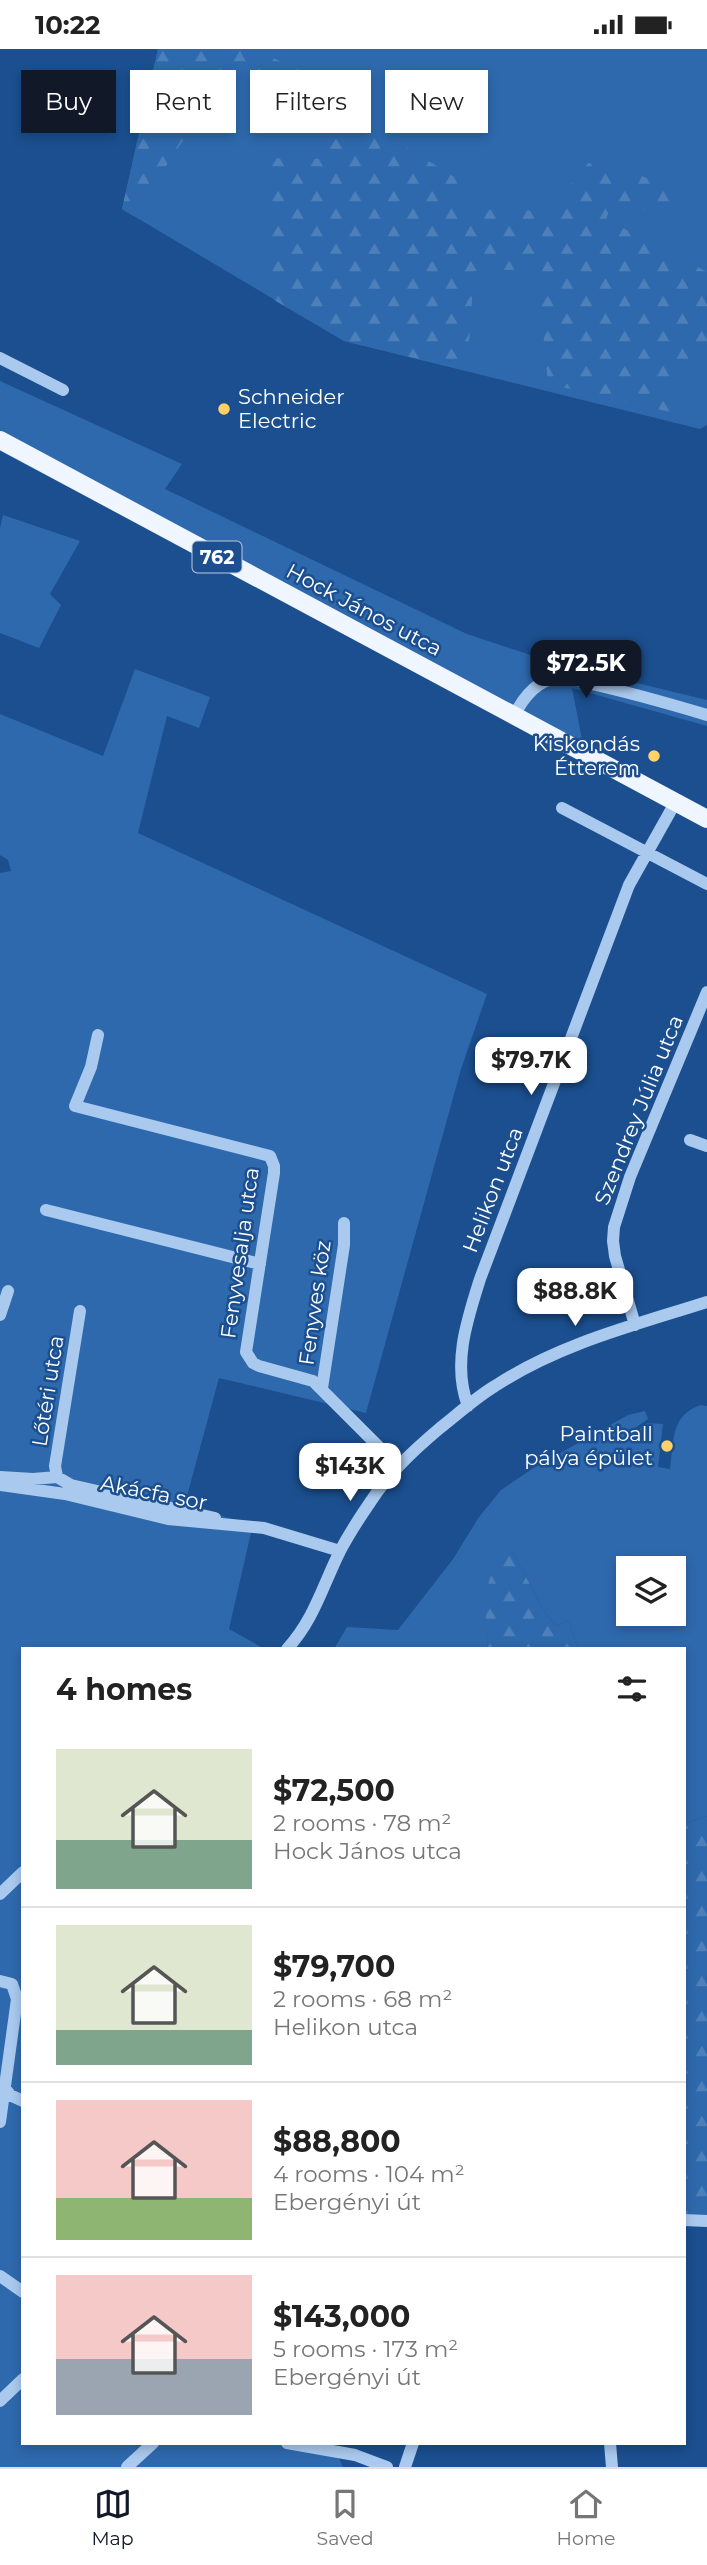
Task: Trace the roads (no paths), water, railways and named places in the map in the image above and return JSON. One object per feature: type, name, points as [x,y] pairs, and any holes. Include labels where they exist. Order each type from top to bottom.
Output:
[{"type":"main road","name":"Hock János utca","points":[[0,440],[707,819]]},
{"type":"street","points":[[0,358],[63,390]]},
{"type":"street","points":[[513,716],[522,701],[539,685],[563,677],[617,689],[707,715]]},
{"type":"street","name":"Helikon utca","points":[[468,1406],[461,1380],[461,1363],[466,1327],[480,1279],[629,885],[675,803]]},
{"type":"street","points":[[562,808],[707,884]]},
{"type":"street","name":"Szendrey Júlia utca","points":[[635,1325],[615,1257],[614,1227],[630,1177],[707,992]]},
{"type":"street","name":"Fenyvesalja utca","points":[[98,1035],[91,1067],[75,1106],[270,1156],[274,1173],[246,1345],[249,1358],[260,1366],[305,1378],[322,1388],[398,1466]]},
{"type":"street","points":[[691,1140],[707,1146]]},
{"type":"street","points":[[46,1210],[260,1264]]},
{"type":"street","name":"Fenyves köz","points":[[322,1388],[344,1245],[344,1223]]},
{"type":"street","points":[[0,1315],[8,1291]]},
{"type":"street","points":[[288,1647],[313,1613],[340,1551],[372,1499],[398,1466],[421,1443],[494,1387],[548,1357],[576,1345],[707,1302]]},
{"type":"street","name":"Lőtéri utca","points":[[57,1477],[55,1466],[80,1311]]},
{"type":"street","points":[[0,1477],[57,1477],[71,1485],[216,1518],[224,1524]]},
{"type":"street","name":"Akácfa sor","points":[[0,1485],[65,1494],[168,1519],[264,1528],[340,1551]]},
{"type":"street","points":[[0,1894],[21,1874]]},
{"type":"street","points":[[0,1981],[19,1987],[0,2122]]},
{"type":"street","points":[[5,2088],[10,2095],[21,2100]]},
{"type":"street","points":[[686,2220],[707,2221]]},
{"type":"street","points":[[0,2276],[21,2291]]},
{"type":"street","points":[[0,2401],[21,2381]]},
{"type":"street","points":[[127,2467],[151,2445]]},
{"type":"street","points":[[298,2445],[355,2455],[387,2467]]},
{"type":"street","points":[[405,2467],[412,2445]]},
{"type":"street","points":[[610,2445],[612,2467]]},
{"type":"place","name":"Schneider Electric","points":[[224,409]]},
{"type":"place","name":"Kiskondás Étterem","points":[[654,756]]},
{"type":"place","name":"Paintball pálya épület","points":[[667,1446]]}]
